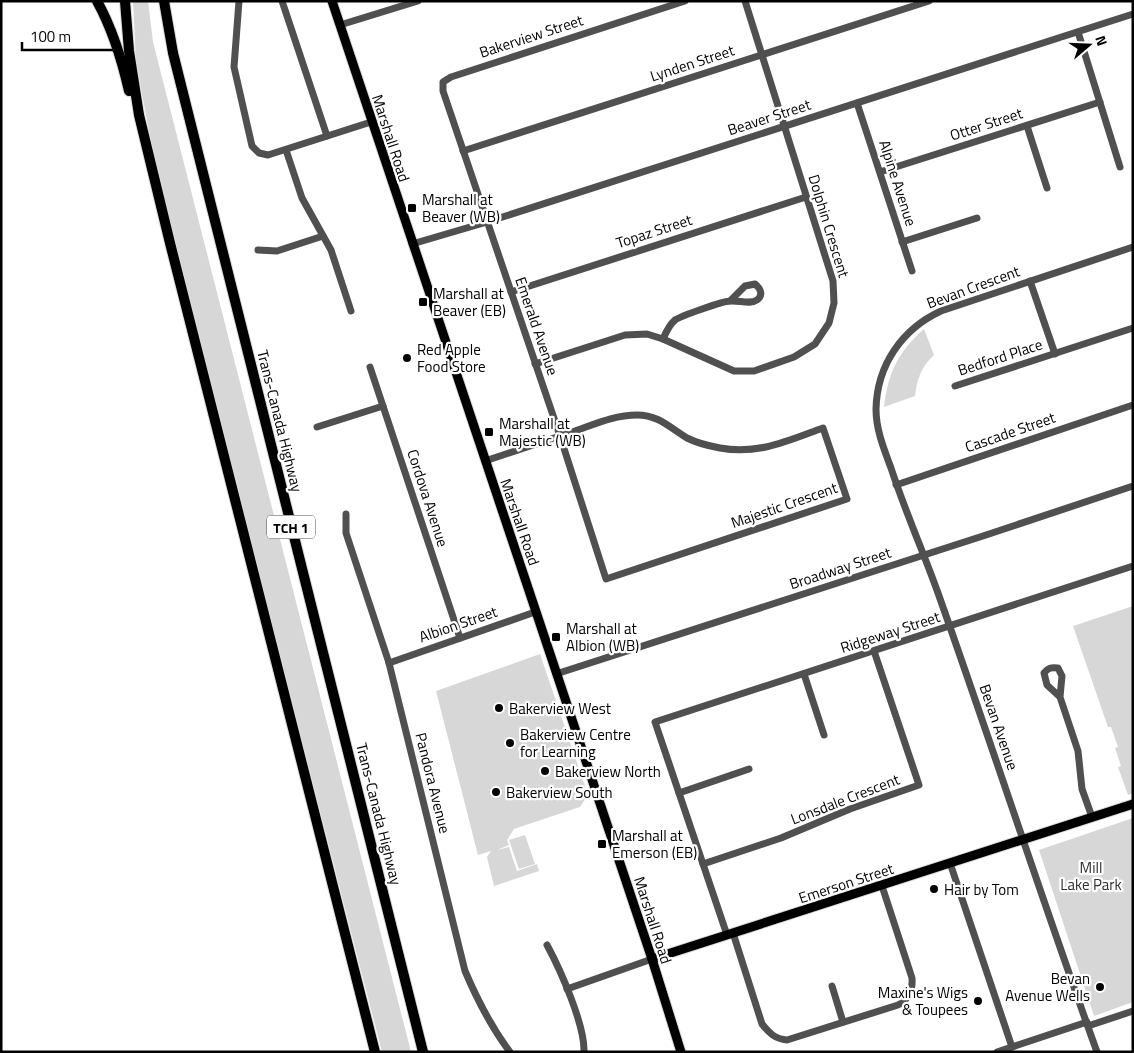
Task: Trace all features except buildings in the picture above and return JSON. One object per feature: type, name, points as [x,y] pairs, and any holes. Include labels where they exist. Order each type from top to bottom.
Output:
[{"type":"highway","points":[[96,1],[114,36],[124,68],[135,117],[170,243]]},
{"type":"highway","name":"TCH 1","points":[[125,1],[129,51],[139,116],[375,1052]]},
{"type":"highway","name":"Trans-Canada Highway","points":[[164,1],[173,54],[423,1052]]},
{"type":"main road","name":"Marshall Road","points":[[332,1],[652,959],[681,1052]]},
{"type":"main road","name":"Emerson Street","points":[[652,959],[1133,804]]},
{"type":"street","points":[[239,1],[234,67],[252,146],[259,153],[268,154],[286,150],[371,122]]},
{"type":"street","points":[[282,1],[327,136]]},
{"type":"street","points":[[340,25],[418,1]]},
{"type":"street","name":"Bakerview Street","points":[[444,82],[451,77],[685,1]]},
{"type":"street","name":"Dolphin Crescent","points":[[535,364],[625,335],[647,334],[663,339],[734,371],[754,371],[794,357],[815,344],[829,323],[834,303],[833,281],[745,1]]},
{"type":"street","name":"Lynden Street","points":[[463,151],[928,1]]},
{"type":"street","name":"Beaver Street","points":[[412,244],[487,222],[1133,14]]},
{"type":"street","points":[[1078,32],[1120,167]]},
{"type":"street","name":"Emerald Avenue","points":[[444,82],[443,91],[560,436],[606,580]]},
{"type":"street","name":"Otter Street","points":[[880,172],[1100,102]]},
{"type":"street","name":"Alpine Avenue","points":[[857,103],[912,271]]},
{"type":"street","points":[[1027,126],[1047,188]]},
{"type":"street","points":[[286,150],[302,198],[331,250],[351,311]]},
{"type":"street","name":"Topaz Street","points":[[511,292],[806,197]]},
{"type":"street","points":[[902,242],[977,218]]},
{"type":"street","points":[[258,250],[277,251],[323,236]]},
{"type":"street","name":"Bevan Crescent","points":[[876,411],[883,371],[892,352],[922,321],[941,311],[1133,247]]},
{"type":"street","name":"Bedford Place","points":[[1030,281],[1054,354]]},
{"type":"street","points":[[663,339],[668,327],[676,319],[730,301]]},
{"type":"street","name":"Bedford Place","points":[[955,386],[1133,328]]},
{"type":"street","name":"Cordova Avenue","points":[[370,367],[460,638]]},
{"type":"street","name":"Cascade Street","points":[[896,485],[1133,405]]},
{"type":"street","points":[[317,427],[383,406]]},
{"type":"street","name":"Bevan Avenue","points":[[876,411],[879,434],[896,485],[950,626],[1022,840],[1097,1052]]},
{"type":"street","name":"Majestic Crescent","points":[[485,461],[620,416],[639,415],[660,419],[688,439],[709,446],[737,451],[766,448],[823,428],[847,500],[606,580]]},
{"type":"street","name":"Broadway Street","points":[[556,674],[1133,486]]},
{"type":"street","name":"Pandora Avenue","points":[[346,514],[346,533],[389,663],[465,971],[500,1039],[510,1052]]},
{"type":"street","name":"Ridgeway Street","points":[[679,793],[655,722],[1133,566]]},
{"type":"street","name":"Albion Street","points":[[389,663],[535,612]]},
{"type":"street","name":"Lonsdale Crescent","points":[[703,864],[781,838],[850,809],[919,785],[874,652]]},
{"type":"street","points":[[804,674],[824,735]]},
{"type":"street","points":[[1060,697],[1078,751],[1082,789],[1092,817]]},
{"type":"street","points":[[749,769],[679,793],[762,1024],[774,1037],[787,1040],[898,1005],[905,1001],[913,986],[912,978],[882,886]]},
{"type":"street","points":[[950,864],[1012,1047]]},
{"type":"street","points":[[547,945],[568,989],[582,1033],[584,1052]]},
{"type":"street","name":"Emerson Street","points":[[568,989],[652,959]]},
{"type":"street","points":[[832,986],[843,1022]]},
{"type":"street","points":[[997,1052],[1133,1011]]},
{"type":"green space","points":[[133,1],[148,1],[153,42],[411,1052],[382,1052],[155,162],[136,63]]},
{"type":"green space","points":[[924,329],[934,355],[920,374],[915,396],[884,407],[888,384],[896,364],[907,346]]},
{"type":"green space","points":[[1133,606],[1133,793],[1128,795],[1118,767],[1121,766],[1115,748],[1118,747],[1111,727],[1108,727],[1073,626]]},
{"type":"green space","name":"Bakerview Centre for Learning","points":[[540,654],[588,795],[580,807],[514,829],[507,840],[509,845],[497,850],[509,847],[517,871],[537,864],[539,871],[494,886],[487,857],[491,851],[478,855],[436,691]]},
{"type":"green space","name":"Mill Lake Park","points":[[1133,818],[1133,1002],[1094,1016],[1039,850]]},
{"type":"green space","points":[[525,835],[535,864],[519,869],[509,840]]},
{"type":"place","name":"Marshall at Beaver (WB)","points":[[412,208]]},
{"type":"place","name":"Marshall at Beaver (EB)","points":[[423,302]]},
{"type":"place","name":"Red Apple Food Store","points":[[407,358]]},
{"type":"place","name":"Marshall at Majestic (WB)","points":[[489,432]]},
{"type":"place","name":"Marshall at Albion (WB)","points":[[556,637]]},
{"type":"place","name":"Bakerview West","points":[[499,708]]},
{"type":"place","name":"Bakerview Centre for Learning","points":[[510,743]]},
{"type":"place","name":"Bakerview North","points":[[545,771]]},
{"type":"place","name":"Bakerview South","points":[[496,792]]},
{"type":"place","name":"Marshall at Emerson (EB)","points":[[602,844]]},
{"type":"place","name":"Hair by Tom","points":[[934,889]]},
{"type":"place","name":"Bevan Avenue Wells","points":[[1100,987]]},
{"type":"place","name":"Maxine's Wigs & Toupees","points":[[978,1001]]}]
